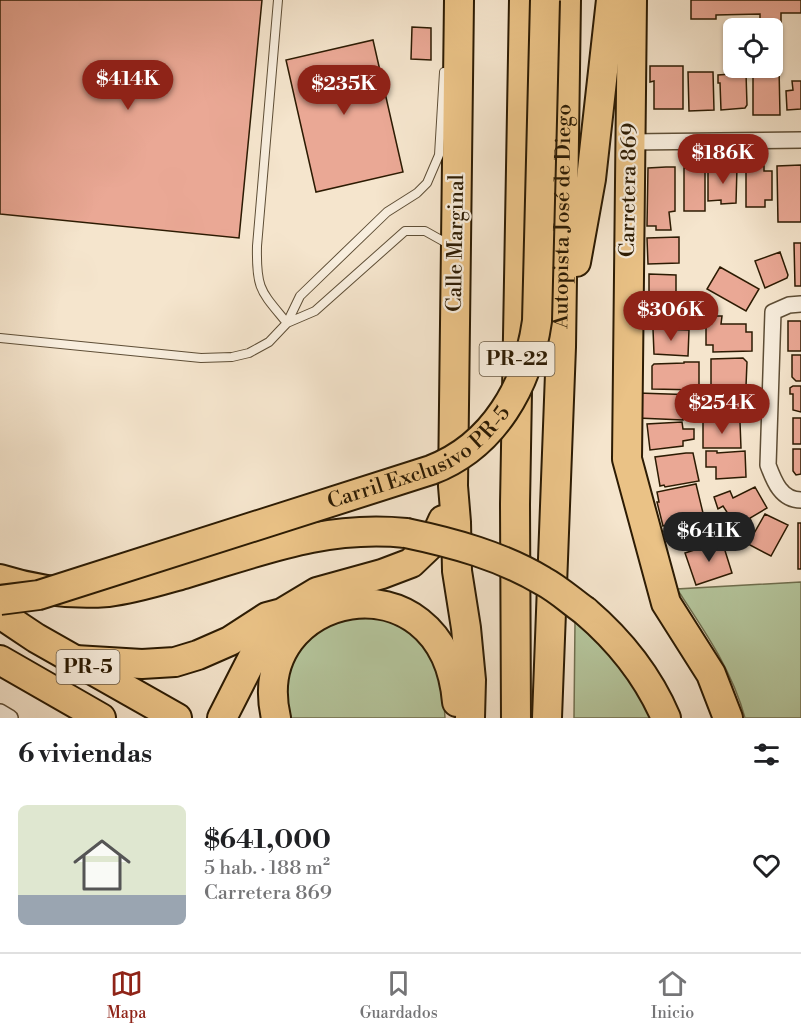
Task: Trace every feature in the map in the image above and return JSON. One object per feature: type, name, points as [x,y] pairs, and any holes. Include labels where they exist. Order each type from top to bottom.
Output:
[{"type":"highway","name":"Autopista José de Diego","points":[[516,718],[515,504],[524,0]]},
{"type":"highway","name":"Carril Exclusivo PR-5","points":[[0,600],[39,595],[431,470],[462,455],[483,438],[500,418],[524,372],[532,352],[537,321],[544,0]]},
{"type":"highway","name":"Autopista José de Diego","points":[[547,718],[561,347],[566,0]]},
{"type":"highway","points":[[561,347],[591,179],[611,0]]},
{"type":"highway","name":"Carretera 869","points":[[632,0],[627,459],[666,603],[711,674],[728,718]]},
{"type":"highway","name":"Calle Marginal","points":[[453,486],[459,3]]},
{"type":"highway","points":[[75,660],[127,665],[175,662],[216,647],[267,617],[282,613],[317,592],[374,577],[411,563],[433,542],[443,520],[453,486]]},
{"type":"highway","points":[[453,486],[457,571],[471,681],[470,718]]},
{"type":"highway","points":[[0,579],[24,586],[58,591],[109,592],[146,585],[296,539],[360,531],[406,533],[451,543],[495,557],[543,580],[607,630],[634,663],[666,718]]},
{"type":"highway","points":[[276,718],[273,695],[276,669],[281,655],[293,637],[305,624],[328,611],[351,604],[366,603],[390,606],[401,611],[421,622],[438,640],[451,667],[455,682],[458,718]]},
{"type":"highway","points":[[222,718],[253,657],[282,613]]},
{"type":"highway","name":"PR-5","points":[[0,614],[36,638],[177,718]]},
{"type":"highway","name":"PR-5","points":[[0,660],[101,718]]},
{"type":"street","points":[[630,142],[801,140]]},
{"type":"street","points":[[801,304],[789,304],[773,312],[768,465],[776,487],[795,500],[801,500]]},
{"type":"street","points":[[0,712],[10,718]]},
{"type":"lane","points":[[278,0],[256,271],[263,293],[287,323]]},
{"type":"lane","points":[[448,40],[459,3]]},
{"type":"lane","points":[[0,338],[201,358],[232,357],[249,352],[268,342],[287,323],[300,296],[387,212],[417,193],[427,183],[439,155],[445,62]]},
{"type":"lane","points":[[287,323],[315,311],[405,231],[425,231],[456,248]]},
{"type":"green space","points":[[801,582],[801,718],[745,718],[725,667],[677,589]]},
{"type":"green space","points":[[365,614],[402,625],[421,640],[437,672],[443,695],[445,718],[291,718],[284,696],[291,658],[310,632]]},
{"type":"green space","points":[[575,622],[616,657],[654,718],[574,718]]},
{"type":"building","points":[[0,0],[262,0],[239,238],[0,214]]},
{"type":"building","points":[[691,0],[801,0],[801,13],[781,13],[781,18],[760,18],[760,14],[716,15],[716,19],[691,19]]},
{"type":"building","points":[[412,27],[431,28],[431,60],[411,59]]},
{"type":"building","points":[[373,40],[403,172],[316,192],[286,60]]},
{"type":"building","points":[[650,66],[683,66],[683,109],[654,109],[654,81],[650,82]]},
{"type":"building","points":[[688,72],[713,72],[714,110],[689,111]]},
{"type":"building","points":[[718,75],[723,75],[723,78],[746,78],[747,105],[745,108],[721,110]]},
{"type":"building","points":[[753,78],[779,78],[780,115],[753,115]]},
{"type":"building","points":[[792,81],[801,81],[801,109],[787,110],[786,91],[793,90]]},
{"type":"building","points":[[801,165],[801,222],[778,222],[777,166]]},
{"type":"building","points":[[746,166],[764,166],[764,171],[772,171],[772,200],[765,200],[765,207],[746,207]]},
{"type":"building","points":[[675,167],[675,211],[669,212],[671,230],[656,230],[656,226],[647,226],[648,168]]},
{"type":"building","points":[[705,167],[705,211],[684,211],[684,168]]},
{"type":"building","points":[[737,167],[736,203],[721,204],[721,200],[708,201],[708,168]]},
{"type":"building","points":[[679,237],[679,263],[648,264],[647,238]]},
{"type":"building","points":[[794,243],[801,243],[801,286],[795,286]]},
{"type":"building","points":[[780,252],[787,278],[765,288],[755,261]]},
{"type":"building","points":[[720,267],[759,289],[746,311],[707,289]]},
{"type":"building","points":[[649,274],[676,275],[676,292],[649,292]]},
{"type":"building","points":[[649,300],[691,301],[690,320],[676,320],[676,326],[650,326]]},
{"type":"building","points":[[706,316],[722,316],[721,324],[746,324],[746,332],[752,332],[752,351],[713,352],[713,345],[706,345]]},
{"type":"building","points":[[788,321],[801,321],[801,351],[788,351]]},
{"type":"building","points":[[653,329],[689,330],[688,356],[654,354]]},
{"type":"building","points":[[792,355],[801,355],[801,381],[796,381],[792,377]]},
{"type":"building","points":[[743,358],[747,362],[746,386],[711,387],[711,359]]},
{"type":"building","points":[[699,362],[699,390],[652,389],[652,366],[654,364]]},
{"type":"building","points":[[801,386],[801,412],[793,410],[793,394],[790,394],[790,388]]},
{"type":"building","points":[[751,389],[751,400],[755,400],[755,406],[751,406],[752,416],[715,416],[714,397],[718,396],[718,390]]},
{"type":"building","points":[[638,393],[697,395],[696,414],[683,413],[683,420],[638,418]]},
{"type":"building","points":[[793,418],[801,418],[801,444],[793,444]]},
{"type":"building","points":[[703,421],[740,422],[741,448],[703,448]]},
{"type":"building","points":[[682,422],[683,429],[694,429],[694,439],[683,441],[683,446],[650,450],[647,424]]},
{"type":"building","points":[[793,449],[801,449],[801,474],[796,475],[793,471]]},
{"type":"building","points":[[706,451],[717,451],[717,453],[745,451],[746,477],[716,479],[716,467],[706,467]]},
{"type":"building","points":[[693,453],[699,481],[660,486],[655,457]]},
{"type":"building","points":[[696,484],[703,513],[663,526],[657,492]]},
{"type":"building","points":[[755,487],[767,508],[729,534],[723,525],[732,520],[723,506],[718,509],[714,497],[730,491],[733,498]]},
{"type":"building","points":[[706,513],[714,539],[684,549],[675,523]]},
{"type":"building","points":[[765,514],[788,525],[771,556],[748,544]]},
{"type":"building","points":[[798,523],[801,523],[801,569],[798,569]]},
{"type":"building","points":[[722,541],[732,573],[696,585],[685,553]]}]
